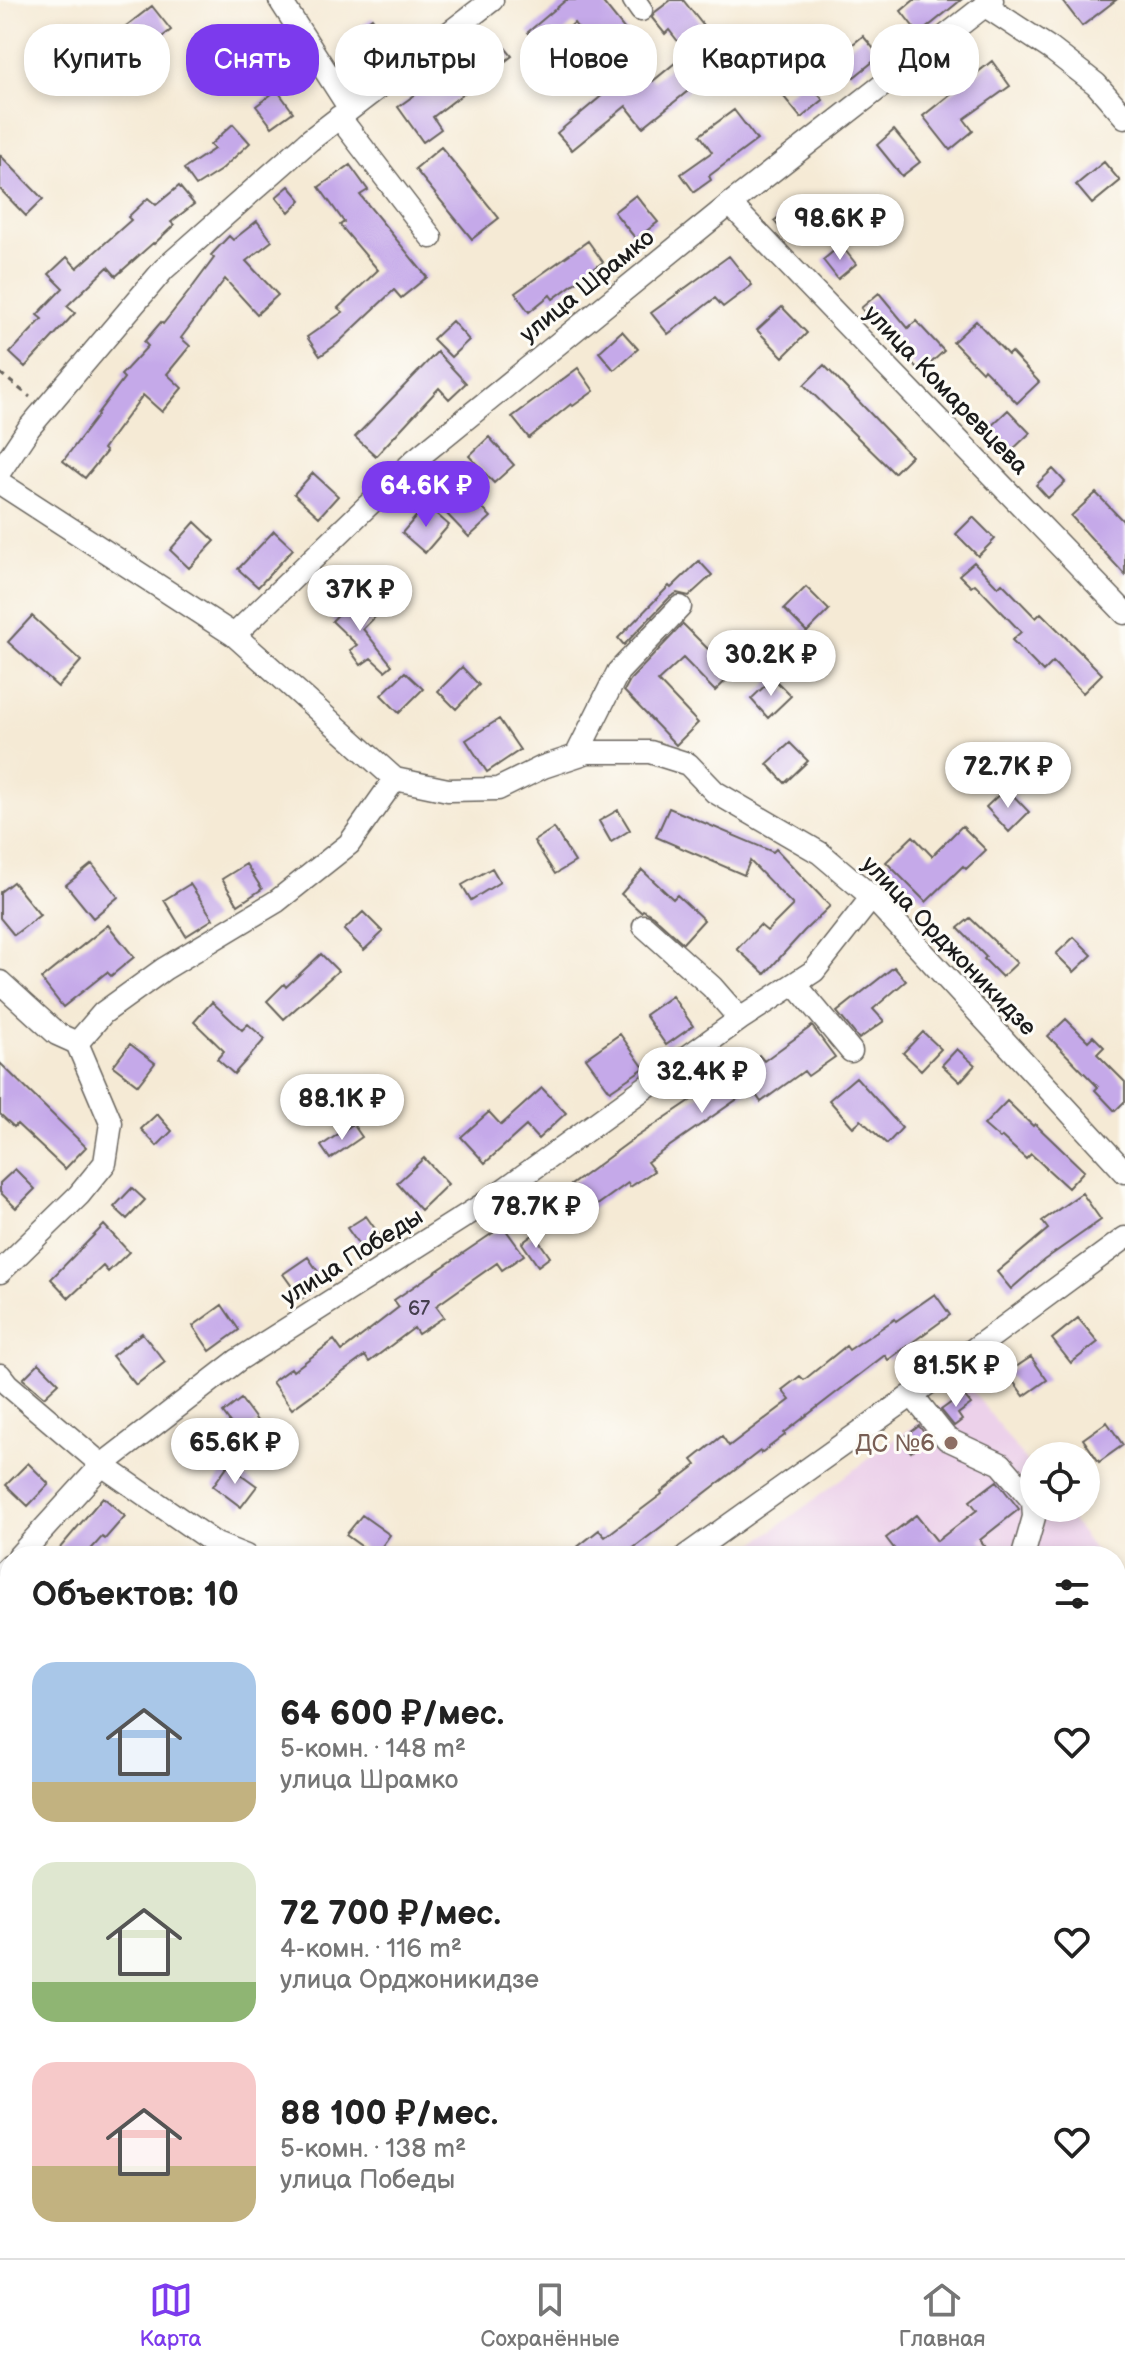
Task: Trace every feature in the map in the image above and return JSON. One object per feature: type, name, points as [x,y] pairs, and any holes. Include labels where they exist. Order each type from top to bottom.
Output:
[{"type":"street","points":[[280,0],[344,113],[431,237]]},
{"type":"street","points":[[0,471],[29,428],[164,269],[310,140],[492,0]]},
{"type":"street","points":[[988,3],[1096,84],[1125,117]]},
{"type":"street","name":"улица Шрамко","points":[[234,635],[415,460],[730,204],[988,3]]},
{"type":"street","name":"улица Комаревцева","points":[[730,204],[1125,613]]},
{"type":"street","points":[[0,483],[234,635],[395,779],[349,844],[277,901],[164,969],[103,1013],[77,1043]]},
{"type":"street","points":[[576,756],[618,672],[680,607]]},
{"type":"street","name":"улица Орджоникидзе","points":[[395,779],[448,790],[498,789],[543,767],[588,752],[650,752],[688,764],[715,792],[820,853],[872,897],[1125,1172]]},
{"type":"street","name":"улица Победы","points":[[28,1546],[102,1465],[238,1360],[487,1202],[740,1019],[796,985],[814,971],[872,897]]},
{"type":"street","points":[[644,926],[712,987],[740,1019]]},
{"type":"street","points":[[0,982],[57,1034],[77,1043],[111,1123],[105,1163],[79,1195],[0,1272]]},
{"type":"street","points":[[796,985],[851,1051]]},
{"type":"street","points":[[700,1546],[1125,1238]]},
{"type":"street","points":[[0,1375],[102,1465],[221,1546]]},
{"type":"street","points":[[912,1395],[947,1439],[1001,1464],[1033,1501],[1034,1517],[1026,1546]]},
{"type":"path","points":[[0,373],[45,410]]},
{"type":"shaded area","name":"ДС №6","points":[[968,1385],[1020,1453],[1020,1522],[1073,1522],[1091,1546],[751,1546]]},
{"type":"building","points":[[566,0],[601,0],[620,24],[574,23],[538,24]]},
{"type":"building","points":[[671,0],[683,0],[702,24],[673,24],[673,35],[669,30],[665,34],[652,18],[654,13]]},
{"type":"building","points":[[914,0],[961,0],[931,24],[911,24],[901,11]]},
{"type":"building","points":[[1062,0],[1116,0],[1082,26]]},
{"type":"building","points":[[152,6],[166,24],[129,24]]},
{"type":"building","points":[[863,36],[870,44],[870,64],[854,77],[854,43]]},
{"type":"building","points":[[504,46],[512,56],[504,62]]},
{"type":"building","points":[[992,61],[1010,86],[964,119],[973,131],[950,150],[923,116],[948,96],[979,96],[979,71]]},
{"type":"building","points":[[673,65],[673,96],[682,96],[643,127],[626,106],[572,150],[557,133],[601,96],[657,96],[657,78]]},
{"type":"building","points":[[269,96],[281,96],[293,112],[272,127],[256,106]]},
{"type":"building","points":[[413,96],[460,96],[433,117],[441,129],[423,142],[398,107]]},
{"type":"building","points":[[820,96],[823,100],[801,118],[784,97]]},
{"type":"building","points":[[734,110],[757,140],[709,176],[711,180],[694,192],[681,174],[712,152],[700,135]]},
{"type":"building","points":[[233,124],[250,143],[221,170],[196,186],[184,169],[214,149],[210,145]]},
{"type":"building","points":[[894,130],[920,162],[902,176],[877,145]]},
{"type":"building","points":[[441,147],[499,218],[472,239],[415,169]]},
{"type":"building","points":[[0,155],[43,199],[26,216],[0,189]]},
{"type":"building","points":[[1104,162],[1120,181],[1092,204],[1076,185]]},
{"type":"building","points":[[350,165],[368,190],[360,195],[427,277],[401,298],[394,290],[320,356],[307,337],[343,312],[338,308],[378,270],[340,225],[344,222],[319,187]]},
{"type":"building","points":[[179,186],[194,204],[116,276],[108,267],[67,306],[75,313],[25,367],[10,353],[42,319],[37,315],[63,288],[49,274],[67,257],[77,268],[131,220],[128,217],[148,198],[156,205]]},
{"type":"building","points":[[289,186],[301,200],[289,212],[276,197]]},
{"type":"building","points":[[636,195],[658,222],[636,239],[614,212]]},
{"type":"building","points":[[800,200],[818,221],[792,242],[774,221]]},
{"type":"building","points":[[257,221],[272,241],[246,261],[278,295],[257,314],[225,279],[181,338],[190,346],[167,374],[182,388],[162,412],[143,395],[85,478],[63,461],[124,378],[121,375],[148,346],[144,342],[161,322],[163,324],[214,258],[211,255],[229,236],[233,240]]},
{"type":"building","points":[[588,241],[603,262],[553,299],[550,295],[529,312],[515,293]]},
{"type":"building","points":[[841,245],[856,264],[838,279],[823,260]]},
{"type":"building","points":[[729,256],[752,285],[723,307],[715,298],[668,334],[651,313]]},
{"type":"building","points":[[879,293],[908,328],[916,321],[944,351],[921,372],[861,308]]},
{"type":"building","points":[[782,307],[807,333],[783,357],[757,330]]},
{"type":"building","points":[[452,321],[469,340],[451,357],[433,339]]},
{"type":"building","points":[[976,321],[1039,382],[1017,403],[953,342]]},
{"type":"building","points":[[622,331],[638,349],[614,370],[599,352]]},
{"type":"building","points":[[437,352],[466,383],[449,399],[439,388],[376,456],[355,437]]},
{"type":"building","points":[[824,365],[911,456],[894,473],[804,385]]},
{"type":"building","points":[[578,368],[594,391],[573,406],[571,404],[529,438],[512,417]]},
{"type":"building","points":[[1008,410],[1030,433],[1008,454],[986,431]]},
{"type":"building","points":[[489,437],[514,465],[494,483],[469,456]]},
{"type":"building","points":[[1053,469],[1065,482],[1048,498],[1036,485]]},
{"type":"building","points":[[313,473],[338,496],[319,517],[294,494]]},
{"type":"building","points":[[466,492],[491,517],[469,537],[445,512]]},
{"type":"building","points":[[1096,493],[1125,523],[1125,575],[1071,516]]},
{"type":"building","points":[[426,505],[449,525],[425,553],[402,533]]},
{"type":"building","points":[[973,517],[995,539],[978,556],[956,534]]},
{"type":"building","points":[[195,522],[215,541],[189,568],[170,550]]},
{"type":"building","points":[[274,531],[293,549],[258,587],[238,569]]},
{"type":"building","points":[[699,561],[712,575],[689,596],[677,593],[670,597],[624,645],[618,638],[669,586],[671,588]]},
{"type":"building","points":[[974,562],[998,587],[1002,583],[1036,618],[1041,613],[1102,674],[1083,693],[1053,662],[1043,672],[1012,640],[1021,632],[975,584],[971,587],[959,575]]},
{"type":"building","points":[[806,587],[829,610],[807,632],[784,609]]},
{"type":"building","points":[[355,597],[375,617],[363,629],[392,665],[385,671],[371,658],[361,665],[350,650],[357,645],[332,621]]},
{"type":"building","points":[[32,616],[81,661],[58,687],[8,642]]},
{"type":"building","points":[[683,624],[710,651],[715,646],[737,670],[715,691],[683,658],[658,681],[698,723],[676,745],[624,691],[630,680]]},
{"type":"building","points":[[462,667],[479,685],[456,709],[438,691]]},
{"type":"building","points":[[405,672],[423,689],[399,713],[381,695]]},
{"type":"building","points":[[773,678],[791,696],[768,718],[751,699]]},
{"type":"building","points":[[499,719],[520,750],[487,772],[466,740]]},
{"type":"building","points":[[790,743],[808,761],[785,783],[767,764]]},
{"type":"building","points":[[1006,788],[1029,812],[1009,832],[986,807]]},
{"type":"building","points":[[669,808],[773,852],[776,849],[830,906],[765,974],[737,949],[760,925],[767,931],[793,905],[750,861],[744,875],[656,837]]},
{"type":"building","points":[[618,810],[630,830],[611,842],[599,821]]},
{"type":"building","points":[[962,826],[986,850],[966,869],[963,866],[926,902],[886,862],[913,836],[932,856]]},
{"type":"building","points":[[554,828],[575,862],[555,874],[534,841]]},
{"type":"building","points":[[92,864],[118,897],[93,918],[66,885]]},
{"type":"building","points":[[246,864],[262,889],[238,905],[222,879]]},
{"type":"building","points":[[492,868],[500,882],[471,900],[462,885]]},
{"type":"building","points":[[642,870],[673,899],[677,895],[704,920],[683,943],[653,916],[643,910],[641,912],[621,894]]},
{"type":"building","points":[[13,882],[40,915],[14,935],[0,918],[0,892]]},
{"type":"building","points":[[190,884],[213,919],[186,936],[164,900]]},
{"type":"building","points":[[363,912],[383,932],[364,950],[344,930]]},
{"type":"building","points":[[970,918],[1017,963],[1002,977],[958,928]]},
{"type":"building","points":[[108,925],[134,957],[111,976],[107,972],[63,1007],[41,979]]},
{"type":"building","points":[[1074,937],[1092,955],[1074,972],[1056,954]]},
{"type":"building","points":[[321,954],[338,971],[284,1019],[267,1001]]},
{"type":"building","points":[[894,967],[906,981],[873,1009],[884,1021],[859,1039],[837,1012]]},
{"type":"building","points":[[672,996],[693,1026],[666,1045],[645,1015]]},
{"type":"building","points":[[212,1002],[242,1030],[248,1024],[265,1039],[234,1074],[217,1059],[224,1051],[194,1022]]},
{"type":"building","points":[[1066,1019],[1088,1041],[1093,1036],[1104,1047],[1097,1054],[1125,1082],[1125,1101],[1115,1111],[1095,1090],[1098,1087],[1048,1036]]},
{"type":"building","points":[[812,1026],[835,1057],[808,1076],[804,1071],[761,1102],[752,1089],[647,1162],[654,1171],[630,1187],[628,1183],[589,1211],[571,1185],[715,1084],[759,1055],[764,1061]]},
{"type":"building","points":[[923,1032],[941,1049],[921,1070],[903,1053]]},
{"type":"building","points":[[620,1034],[644,1068],[610,1091],[586,1058]]},
{"type":"building","points":[[130,1044],[155,1063],[138,1085],[113,1066]]},
{"type":"building","points":[[957,1049],[975,1065],[960,1082],[942,1065]]},
{"type":"building","points":[[0,1063],[86,1147],[65,1169],[17,1124],[14,1127],[0,1114]]},
{"type":"building","points":[[856,1077],[902,1128],[887,1144],[861,1120],[853,1127],[829,1100]]},
{"type":"building","points":[[542,1088],[566,1113],[538,1139],[526,1126],[485,1163],[461,1137],[489,1112],[501,1125]]},
{"type":"building","points":[[1007,1101],[1084,1171],[1068,1188],[1031,1154],[1026,1159],[984,1125]]},
{"type":"building","points":[[157,1114],[172,1131],[157,1146],[141,1129]]},
{"type":"building","points":[[353,1124],[362,1137],[330,1159],[321,1146]]},
{"type":"building","points":[[424,1158],[448,1184],[421,1210],[397,1183]]},
{"type":"building","points":[[15,1169],[35,1189],[16,1208],[0,1192],[0,1183]]},
{"type":"building","points":[[132,1188],[145,1200],[127,1219],[114,1207]]},
{"type":"building","points":[[1082,1193],[1101,1220],[1044,1260],[1011,1289],[997,1272],[1048,1229],[1042,1221]]},
{"type":"building","points":[[366,1216],[383,1240],[365,1253],[347,1228]]},
{"type":"building","points":[[104,1225],[129,1252],[108,1272],[103,1266],[69,1298],[51,1279]]},
{"type":"building","points":[[503,1226],[524,1255],[502,1270],[497,1263],[436,1306],[444,1317],[418,1334],[414,1328],[369,1362],[365,1356],[292,1409],[272,1382],[291,1368],[293,1371],[334,1340],[342,1351],[399,1307],[394,1300]]},
{"type":"building","points":[[534,1234],[550,1257],[538,1266],[522,1243]]},
{"type":"building","points":[[308,1257],[325,1282],[301,1299],[283,1274]]},
{"type":"building","points":[[935,1294],[950,1315],[888,1360],[885,1355],[785,1435],[636,1546],[579,1546],[599,1530],[605,1537],[662,1494],[696,1465],[692,1460],[722,1436],[729,1446],[790,1400],[782,1390],[800,1376],[804,1380],[846,1346],[849,1350]]},
{"type":"building","points":[[222,1305],[239,1330],[210,1351],[193,1326]]},
{"type":"building","points":[[1078,1318],[1098,1342],[1071,1363],[1052,1339]]},
{"type":"building","points":[[142,1333],[165,1362],[136,1385],[112,1356]]},
{"type":"building","points":[[1031,1357],[1047,1380],[1024,1396],[1007,1373]]},
{"type":"building","points":[[39,1363],[59,1383],[44,1397],[23,1379]]},
{"type":"building","points":[[963,1394],[971,1404],[958,1414],[962,1420],[954,1426],[941,1410]]},
{"type":"building","points":[[241,1399],[258,1422],[240,1436],[223,1413]]},
{"type":"building","points":[[1107,1422],[1123,1445],[1100,1461],[1100,1442],[1085,1442],[1083,1439]]},
{"type":"building","points":[[919,1426],[928,1438],[911,1452],[901,1440]]},
{"type":"building","points":[[28,1463],[49,1484],[28,1506],[6,1485]]},
{"type":"building","points":[[228,1465],[257,1486],[241,1507],[213,1486]]},
{"type":"building","points":[[997,1481],[1019,1509],[980,1540],[985,1546],[892,1546],[886,1538],[916,1515],[937,1541],[977,1510],[970,1501]]},
{"type":"building","points":[[103,1497],[125,1516],[105,1539],[102,1537],[94,1546],[61,1546]]},
{"type":"building","points":[[362,1515],[390,1535],[382,1546],[361,1546],[346,1535]]},
{"type":"place","name":"ДС №6","points":[[951,1443]]}]
